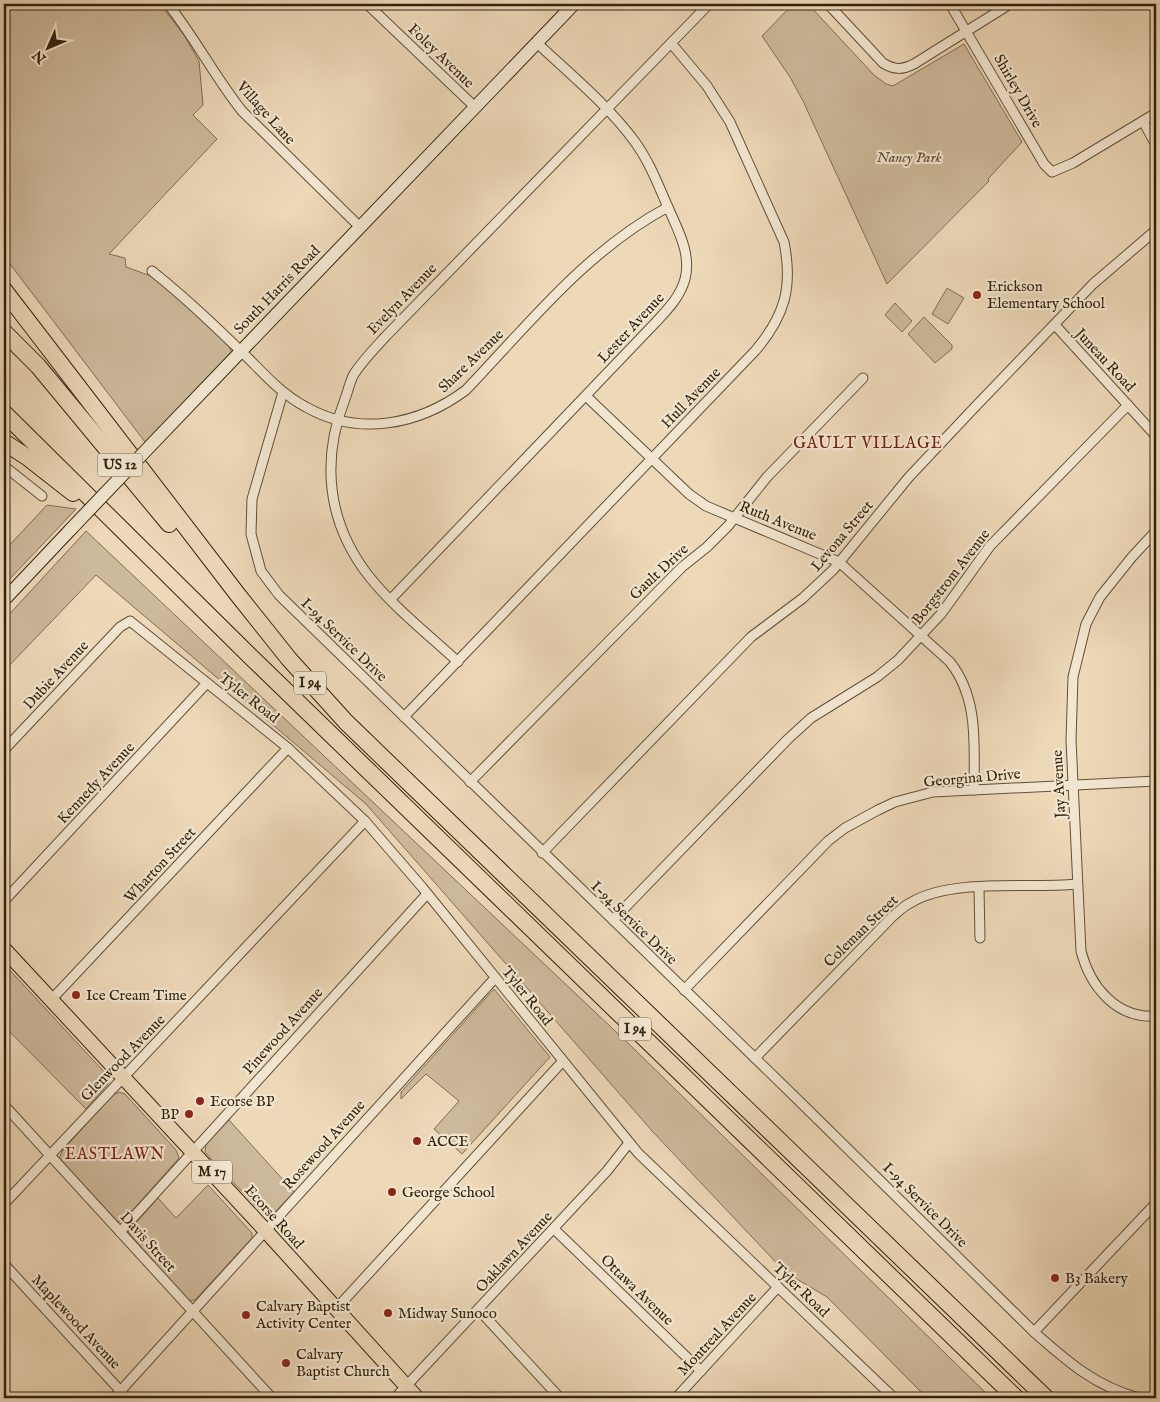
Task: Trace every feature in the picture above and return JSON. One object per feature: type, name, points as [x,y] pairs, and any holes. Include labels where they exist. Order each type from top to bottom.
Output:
[{"type":"highway","name":"I 94","points":[[4,290],[238,596],[316,690],[373,750],[1046,1398]]},
{"type":"highway","name":"US 12","points":[[4,332],[38,366],[217,581],[238,596]]},
{"type":"highway","name":"I 94","points":[[4,413],[253,660],[1016,1398]]},
{"type":"highway","points":[[4,442],[27,457],[94,511],[116,522]]},
{"type":"main road","name":"South Harris Road","points":[[4,600],[240,351],[574,4]]},
{"type":"main road","name":"Ecorse Road","points":[[4,949],[265,1230],[417,1398]]},
{"type":"street","name":"Village Lane","points":[[168,4],[242,111],[360,227]]},
{"type":"street","name":"Foley Avenue","points":[[367,4],[475,107]]},
{"type":"street","name":"Evelyn Avenue","points":[[458,662],[368,576],[356,558],[344,533],[332,495],[330,457],[337,419],[354,375],[368,356],[605,108],[709,4]]},
{"type":"street","points":[[828,4],[883,63],[892,69],[905,68],[914,64],[1010,4]]},
{"type":"street","name":"Shirley Drive","points":[[950,4],[1044,164],[1052,172],[1073,163],[1143,121]]},
{"type":"street","name":"Lester Avenue","points":[[391,599],[586,396],[677,298],[685,278],[687,258],[668,207],[636,144],[605,108],[537,43]]},
{"type":"street","name":"Hull Avenue","points":[[404,716],[458,662],[771,333],[784,307],[788,284],[788,263],[784,242],[730,122],[707,86],[671,43]]},
{"type":"street","points":[[1156,112],[1143,121],[1156,145]]},
{"type":"street","name":"Share Avenue","points":[[152,272],[182,296],[283,392],[306,408],[337,419],[363,425],[396,423],[427,414],[466,390],[598,253],[629,230],[668,207]]},
{"type":"street","name":"Levona Street","points":[[542,853],[751,637],[803,598],[839,562],[909,477],[1100,277],[1156,230]]},
{"type":"street","name":"Juneau Road","points":[[1055,325],[1156,436]]},
{"type":"street","name":"Gault Drive","points":[[470,782],[623,626],[734,518],[768,477],[863,378]]},
{"type":"street","name":"I-94 Service Drive","points":[[283,392],[279,400],[252,499],[251,534],[259,565],[279,595],[1034,1332],[1066,1361],[1096,1382],[1139,1398]]},
{"type":"street","name":"Ruth Avenue","points":[[586,396],[689,494],[706,506],[839,562],[950,662],[959,674],[967,692],[972,711],[974,790]]},
{"type":"street","name":"Borgstrom Avenue","points":[[613,920],[794,734],[812,718],[876,677],[922,636],[941,614],[990,546],[1128,405]]},
{"type":"street","points":[[5,469],[42,496]]},
{"type":"street","name":"Jay Avenue","points":[[1156,532],[1132,557],[1100,597],[1086,624],[1073,677],[1071,740],[1081,951],[1086,971],[1098,990],[1113,1004],[1148,1017],[1156,1016]]},
{"type":"street","name":"Tyler Road","points":[[130,621],[288,748],[364,821],[427,894],[629,1143],[894,1398]]},
{"type":"street","name":"Dubie Avenue","points":[[4,750],[120,627],[130,621]]},
{"type":"street","name":"Kennedy Avenue","points":[[4,901],[208,683]]},
{"type":"street","name":"Wharton Street","points":[[51,1000],[288,748]]},
{"type":"street","name":"Georgina Drive","points":[[684,990],[812,856],[845,828],[895,802],[933,792],[1156,781]]},
{"type":"street","name":"Glenwood Avenue","points":[[4,1204],[364,821]]},
{"type":"street","name":"Coleman Street","points":[[755,1058],[893,916],[912,901],[940,892],[979,888],[1077,884]]},
{"type":"street","points":[[979,888],[980,938]]},
{"type":"street","name":"Pinewood Avenue","points":[[120,1232],[427,894]]},
{"type":"street","name":"Rosewood Avenue","points":[[114,1398],[496,978]]},
{"type":"street","points":[[336,1309],[562,1062]]},
{"type":"street","name":"Davis Street","points":[[4,1105],[272,1398]]},
{"type":"street","name":"Oaklawn Avenue","points":[[395,1398],[554,1229],[607,1171],[629,1143]]},
{"type":"street","points":[[1034,1332],[1156,1203]]},
{"type":"street","name":"Ottawa Avenue","points":[[554,1229],[701,1371]]},
{"type":"street","name":"Maplewood Avenue","points":[[4,1264],[127,1398]]},
{"type":"street","name":"Montreal Avenue","points":[[676,1398],[778,1287]]},
{"type":"street","points":[[479,1310],[560,1398]]},
{"type":"green space","points":[[4,4],[160,4],[184,35],[199,61],[203,105],[193,115],[217,139],[109,254],[125,258],[126,267],[151,276],[162,283],[228,345],[232,353],[145,442],[4,256]]},
{"type":"green space","name":"Nancy Park","points":[[793,4],[808,4],[874,75],[886,84],[893,86],[964,44],[1022,142],[988,179],[989,181],[887,284],[803,101],[790,77],[762,36]]},
{"type":"green space","points":[[947,288],[964,298],[948,324],[932,314]]},
{"type":"green space","points":[[895,303],[912,321],[902,332],[885,315]]},
{"type":"green space","points":[[924,317],[952,345],[952,349],[935,363],[908,334]]},
{"type":"green space","points":[[47,505],[76,509],[4,585],[4,551]]},
{"type":"green space","points":[[86,531],[631,1046],[991,1398],[927,1398],[827,1297],[785,1272],[653,1132],[366,804],[96,575],[4,671],[4,620]]},
{"type":"green space","points":[[4,964],[108,1076],[108,1084],[86,1109],[4,1026]]},
{"type":"green space","points":[[494,989],[550,1057],[462,1154],[434,1129],[459,1101],[426,1074],[401,1099],[401,1092]]},
{"type":"green space","points":[[119,1092],[125,1094],[176,1150],[179,1158],[124,1220],[118,1222],[59,1159],[62,1151],[112,1096]]},
{"type":"green space","points":[[229,1120],[294,1192],[271,1216],[264,1215],[205,1152],[206,1144]]},
{"type":"green space","points":[[208,1185],[252,1233],[252,1238],[195,1300],[188,1301],[128,1232],[158,1198],[176,1218]]},
{"type":"place","name":"Erickson Elementary School","points":[[977,295]]},
{"type":"place","name":"Ice Cream Time","points":[[76,995]]},
{"type":"place","name":"Ecorse BP","points":[[200,1101]]},
{"type":"place","name":"BP","points":[[189,1114]]},
{"type":"place","name":"ACCE","points":[[417,1141]]},
{"type":"place","name":"George School","points":[[392,1192]]},
{"type":"place","name":"B3 Bakery","points":[[1055,1278]]},
{"type":"place","name":"Midway Sunoco","points":[[388,1313]]},
{"type":"place","name":"Calvary Baptist Activity Center","points":[[246,1315]]},
{"type":"place","name":"Calvary Baptist Church","points":[[286,1363]]},
{"type":"district","name":"GAULT VILLAGE","points":[[868,444]]},
{"type":"district","name":"EASTLAWN","points":[[115,1155]]}]
